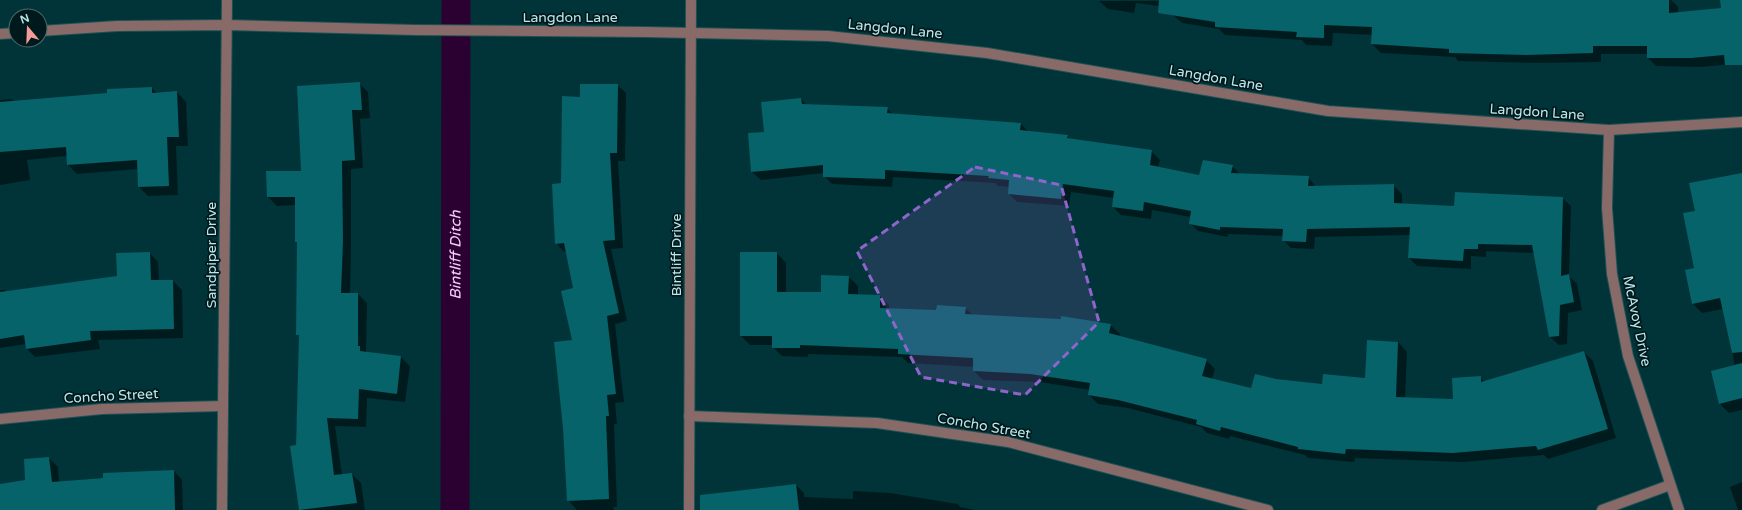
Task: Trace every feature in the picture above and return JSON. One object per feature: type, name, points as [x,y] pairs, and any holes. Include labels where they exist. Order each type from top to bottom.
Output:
[{"type":"street","name":"Sandpiper Drive","points":[[222,510],[227,0]]},
{"type":"street","name":"Bintliff Drive","points":[[689,510],[691,0]]},
{"type":"street","name":"Langdon Lane","points":[[48,30],[116,26],[227,25],[415,30],[690,32],[828,36],[987,53],[1328,111],[1609,130],[1742,122]]},
{"type":"street","name":"McAvoy Drive","points":[[1609,130],[1608,208],[1612,274],[1628,356],[1679,510]]},
{"type":"street","name":"Concho Street","points":[[0,419],[102,409],[223,406]]},
{"type":"street","name":"Concho Street","points":[[689,416],[877,423],[1008,442],[1268,510]]},
{"type":"street","points":[[1602,510],[1670,485]]},
{"type":"highlighted area","points":[[975,167],[1061,185],[1099,322],[1025,395],[921,377],[857,251]]},
{"type":"building","points":[[1159,0],[1669,0],[1669,13],[1721,8],[1720,0],[1742,0],[1742,65],[1725,65],[1724,55],[1691,58],[1647,58],[1647,46],[1593,46],[1593,53],[1527,55],[1449,53],[1449,49],[1371,44],[1372,27],[1324,25],[1324,38],[1296,37],[1297,32],[1215,27],[1215,22],[1158,13]]},
{"type":"building","points":[[360,82],[362,110],[352,110],[355,160],[342,161],[343,241],[341,293],[358,293],[358,346],[360,346],[360,351],[401,356],[397,394],[359,389],[358,419],[327,418],[334,475],[352,473],[357,503],[299,510],[290,446],[296,445],[299,335],[296,335],[297,242],[295,242],[295,197],[267,197],[266,171],[301,171],[297,86]]},
{"type":"building","points":[[580,84],[618,84],[617,153],[610,153],[615,240],[603,241],[619,313],[607,316],[616,394],[607,395],[609,416],[606,416],[609,499],[567,501],[563,428],[554,342],[572,340],[561,291],[573,288],[564,243],[555,244],[552,184],[561,183],[562,96],[580,97]]},
{"type":"building","points":[[152,87],[152,93],[177,91],[179,137],[167,137],[169,186],[138,187],[137,160],[67,165],[66,147],[0,152],[0,102],[107,93],[107,89]]},
{"type":"building","points":[[801,98],[802,104],[888,107],[887,113],[1021,123],[1020,130],[1068,135],[1067,138],[1152,150],[1150,165],[1199,175],[1203,160],[1233,165],[1231,173],[1309,176],[1308,186],[1394,184],[1394,203],[1454,206],[1455,192],[1563,197],[1561,276],[1569,274],[1574,302],[1560,305],[1559,336],[1549,337],[1532,245],[1478,244],[1478,249],[1464,249],[1463,261],[1408,258],[1410,227],[1307,229],[1306,242],[1282,241],[1283,229],[1220,227],[1220,230],[1189,224],[1191,211],[1144,202],[1143,211],[1112,207],[1114,191],[1063,184],[1061,199],[1008,194],[1009,180],[988,178],[989,176],[885,170],[885,179],[823,177],[823,165],[751,172],[748,133],[764,132],[761,102]]},
{"type":"building","points":[[1742,173],[1742,352],[1732,353],[1720,298],[1692,304],[1685,270],[1694,268],[1683,213],[1695,211],[1689,183]]},
{"type":"building","points":[[150,252],[151,280],[173,280],[174,329],[90,331],[91,340],[26,349],[24,335],[0,339],[0,292],[117,276],[116,253]]},
{"type":"building","points":[[740,252],[777,252],[777,292],[821,292],[821,275],[849,276],[848,294],[880,295],[880,308],[936,310],[937,305],[966,307],[965,314],[1061,319],[1061,316],[1111,324],[1109,333],[1207,359],[1202,376],[1251,388],[1255,374],[1276,379],[1322,384],[1323,374],[1365,378],[1367,340],[1398,342],[1396,397],[1453,399],[1452,378],[1481,376],[1481,382],[1584,351],[1608,429],[1538,450],[1536,446],[1453,453],[1346,449],[1345,454],[1298,449],[1298,447],[1221,427],[1220,431],[1196,424],[1197,420],[1118,400],[1088,395],[1090,383],[1030,374],[973,371],[973,358],[898,354],[898,349],[800,345],[800,348],[772,348],[772,336],[740,336]]},
{"type":"building","points":[[1742,363],[1742,398],[1719,404],[1711,371]]},
{"type":"building","points":[[49,457],[52,482],[103,478],[103,473],[174,470],[175,510],[0,510],[0,484],[25,480],[24,459]]},
{"type":"building","points":[[796,484],[799,510],[700,510],[700,495]]},
{"type":"waterway","name":"Bintliff Ditch","points":[[455,510],[456,0]]}]
